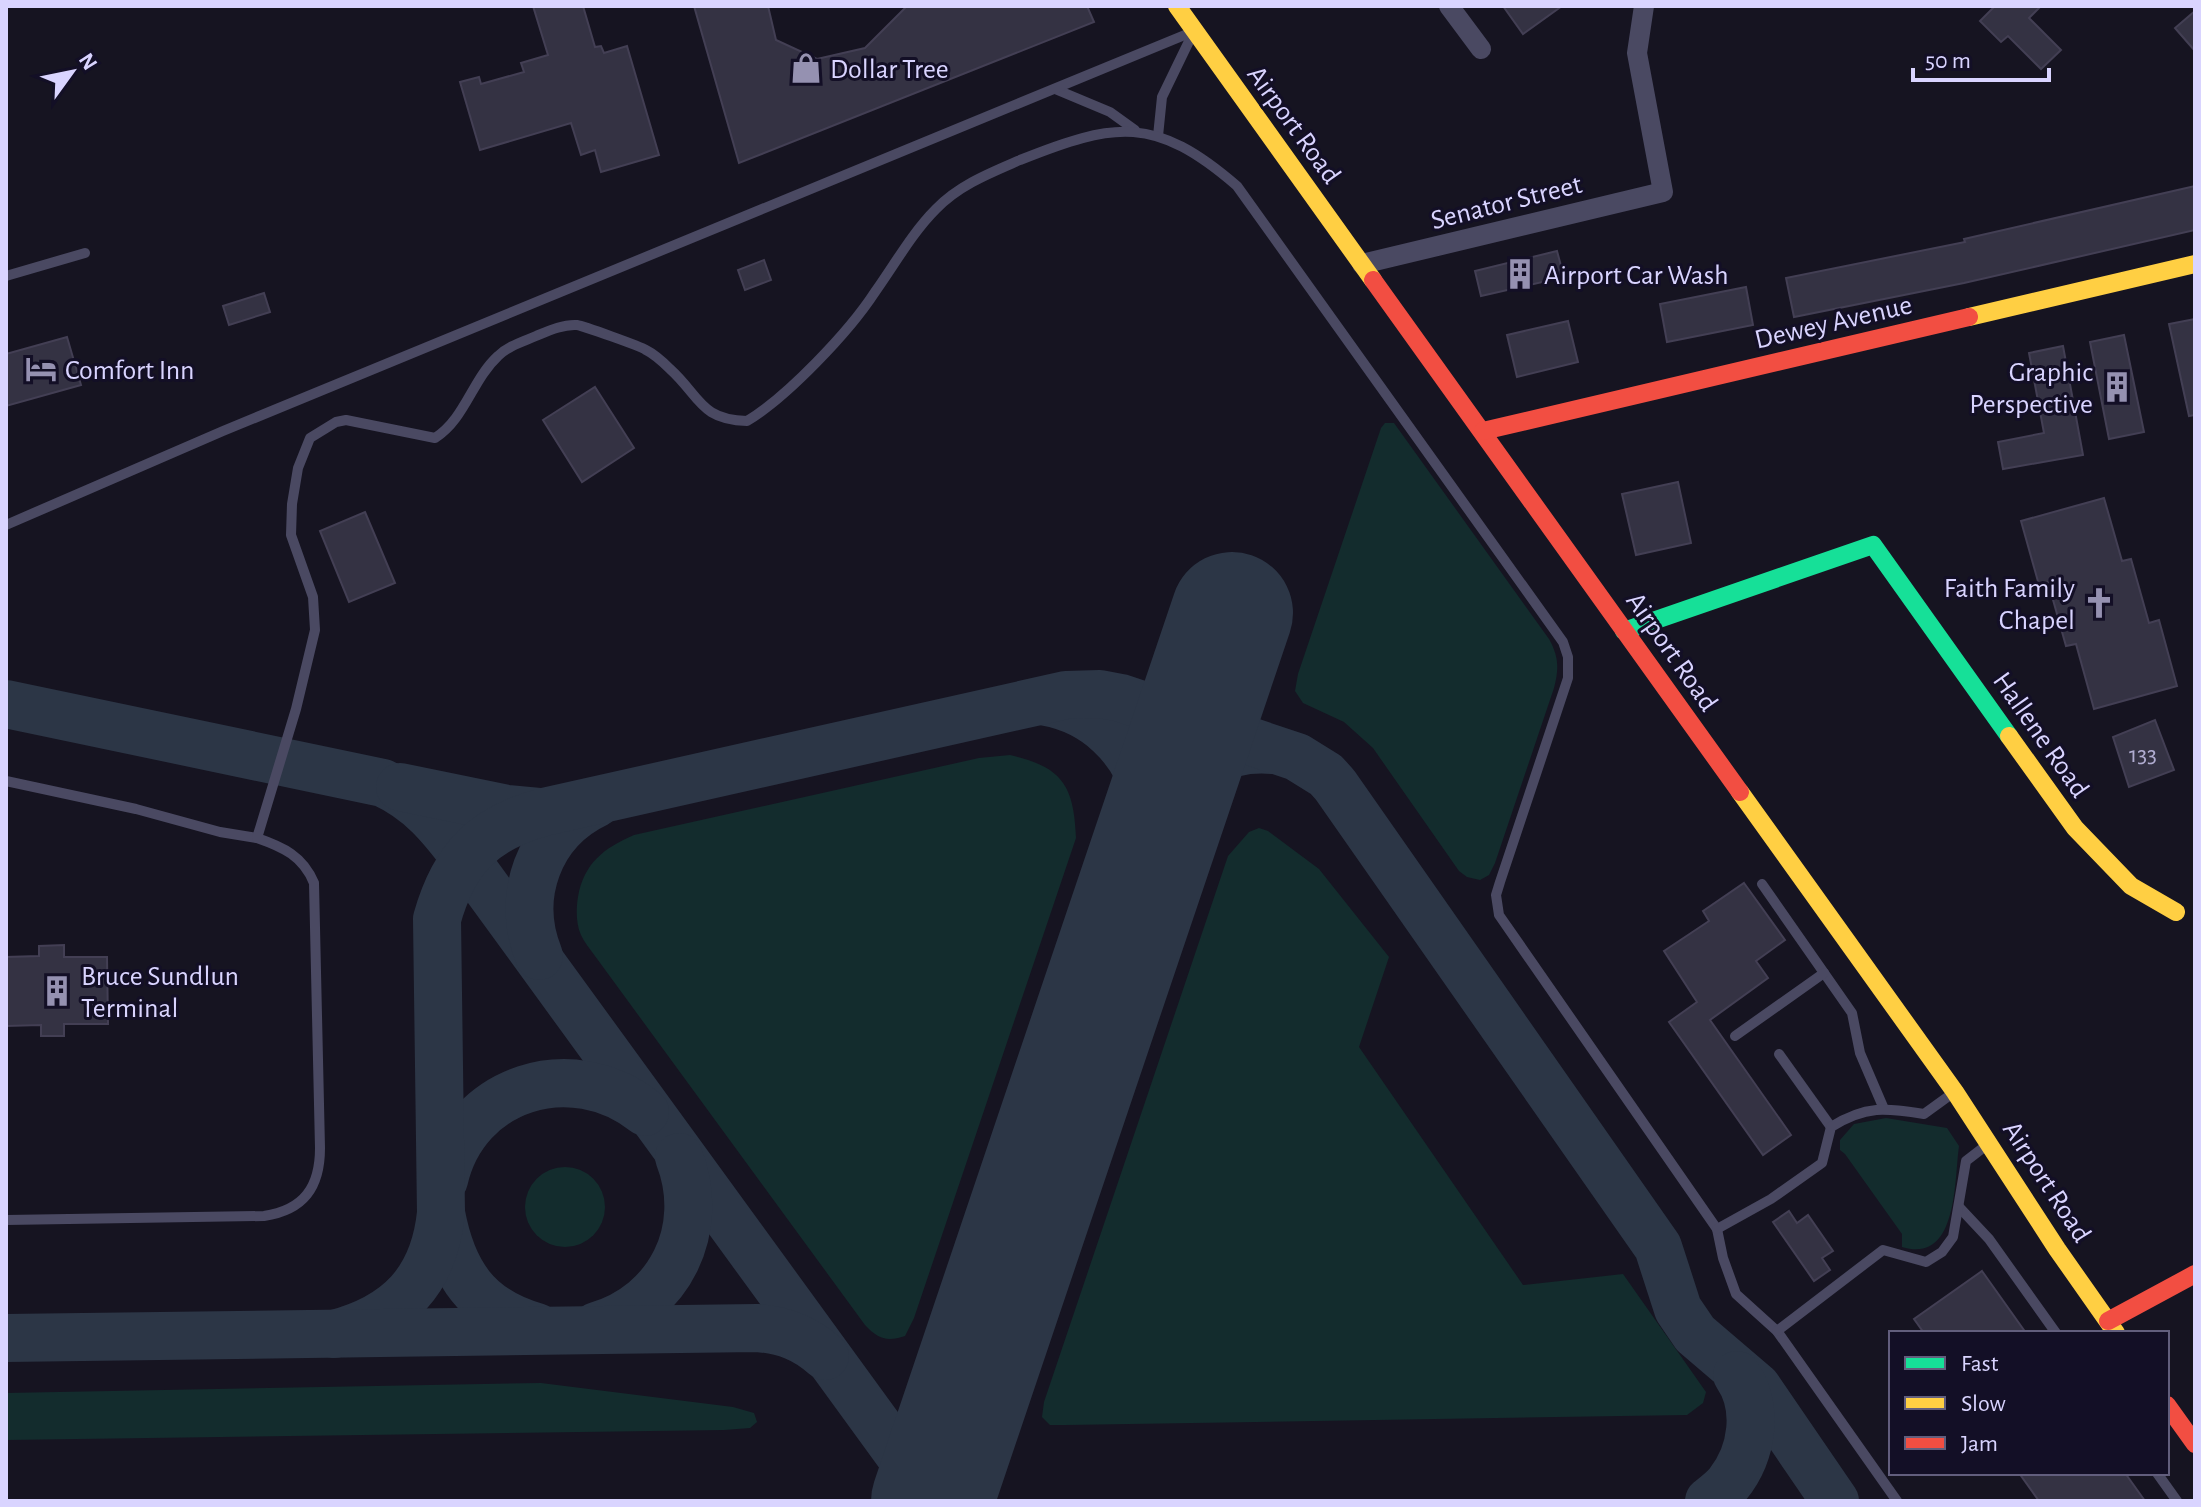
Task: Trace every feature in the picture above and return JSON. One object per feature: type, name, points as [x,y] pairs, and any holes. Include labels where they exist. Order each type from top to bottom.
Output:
[{"type":"main road","name":"Airport Road","points":[[1177,6],[1955,1092],[2057,1249],[2112,1327]]},
{"type":"main road","name":"Dewey Avenue","points":[[1483,431],[2195,264]]},
{"type":"main road","name":"Hallene Road","points":[[1624,631],[1873,545],[2075,828],[2131,886],[2176,912]]},
{"type":"main road","points":[[2112,1327],[2195,1274]]},
{"type":"main road","points":[[2169,1408],[2195,1444]]},
{"type":"street","points":[[1449,6],[1481,49]]},
{"type":"street","name":"Senator Street","points":[[1362,264],[1663,192],[1637,53],[1644,6]]},
{"type":"lane","points":[[6,525],[223,431],[1194,31]]},
{"type":"lane","points":[[1158,136],[1162,97],[1194,31]]},
{"type":"lane","points":[[1055,89],[1110,112],[1136,132]]},
{"type":"lane","points":[[257,838],[304,682],[315,630],[313,597],[291,535],[298,468],[305,446],[316,432],[346,420],[435,438],[455,420],[498,356],[512,346],[572,325],[645,349],[671,370],[706,410],[716,417],[747,421],[773,403],[856,318],[913,236],[934,211],[959,190],[999,169],[1083,137],[1115,131],[1158,136],[1212,164],[1237,186],[1563,642],[1568,657],[1565,690],[1500,882],[1496,906],[1511,936],[1717,1229],[1736,1294],[1777,1331],[1897,1501]]},
{"type":"lane","points":[[6,276],[85,253]]},
{"type":"lane","points":[[6,781],[257,838],[296,855],[309,870],[314,883],[320,1168],[316,1181],[305,1197],[295,1206],[277,1214],[6,1220]]},
{"type":"lane","points":[[1762,884],[1852,1013],[1860,1053],[1884,1109]]},
{"type":"lane","points":[[1735,1036],[1824,973]]},
{"type":"lane","points":[[1779,1054],[1831,1127]]},
{"type":"lane","points":[[1717,1229],[1771,1199],[1822,1163],[1831,1127],[1862,1110],[1884,1109],[1924,1114],[1955,1092]]},
{"type":"lane","points":[[1777,1331],[1883,1250],[1926,1262],[1942,1252],[1953,1237],[1966,1161],[1990,1142]]},
{"type":"lane","points":[[1959,1207],[1989,1239],[2055,1331]]},
{"type":"lane","points":[[2158,1475],[2177,1501]]},
{"type":"green space","points":[[1385,423],[1394,423],[1549,639],[1555,652],[1557,669],[1554,688],[1495,863],[1489,875],[1480,880],[1459,871],[1373,748],[1344,722],[1303,703],[1295,691],[1298,674]]},
{"type":"green space","points":[[1010,755],[1042,766],[1062,781],[1072,804],[1076,838],[914,1318],[905,1336],[883,1338],[865,1325],[585,943],[577,921],[578,897],[585,875],[597,858],[613,845],[634,835],[979,758]]},
{"type":"green space","points":[[1259,828],[1268,831],[1319,869],[1389,957],[1359,1047],[1523,1285],[1623,1274],[1706,1392],[1703,1403],[1687,1415],[1066,1425],[1050,1425],[1042,1417],[1044,1402],[1228,856],[1249,832]]},
{"type":"green space","points":[[1886,1118],[1947,1128],[1959,1146],[1950,1216],[1934,1243],[1920,1249],[1902,1247],[1902,1234],[1840,1150],[1840,1140],[1854,1124]]},
{"type":"green space","points":[[565,1167],[580,1170],[593,1179],[602,1192],[605,1207],[602,1222],[593,1235],[580,1244],[565,1247],[550,1244],[537,1235],[528,1222],[525,1207],[528,1192],[537,1179],[550,1170]]},
{"type":"green space","points":[[541,1383],[733,1407],[754,1413],[757,1422],[750,1428],[724,1430],[6,1440],[6,1393]]},
{"type":"building","points":[[533,6],[583,6],[595,47],[601,46],[604,53],[627,46],[659,155],[601,172],[595,150],[581,155],[571,123],[480,150],[460,82],[479,77],[481,84],[524,72],[521,63],[548,55]]},
{"type":"building","points":[[694,6],[768,6],[776,40],[817,59],[865,48],[907,6],[1087,6],[1094,22],[739,163]]},
{"type":"building","points":[[1503,6],[1562,6],[1523,34]]},
{"type":"building","points":[[1995,6],[2041,6],[2029,18],[2061,50],[2041,69],[2008,36],[2001,42],[1980,21]]},
{"type":"building","points":[[2195,11],[2195,51],[2175,28]]},
{"type":"building","points":[[2195,186],[2195,230],[1964,283],[1794,317],[1786,278],[1965,242],[1964,239]]},
{"type":"building","name":"Airport Car Wash","points":[[1557,251],[1564,277],[1481,296],[1475,271]]},
{"type":"building","points":[[764,260],[771,280],[745,290],[738,270]]},
{"type":"building","points":[[1746,287],[1753,325],[1667,342],[1660,304]]},
{"type":"building","points":[[264,293],[270,312],[229,325],[223,306]]},
{"type":"building","points":[[2195,319],[2195,415],[2189,416],[2169,324]]},
{"type":"building","points":[[1568,321],[1578,362],[1517,377],[1507,335]]},
{"type":"building","name":"Graphic Perspective","points":[[2124,335],[2144,432],[2109,439],[2090,342]]},
{"type":"building","name":"Comfort Inn","points":[[67,337],[81,385],[6,406],[6,354]]},
{"type":"building","points":[[2063,346],[2083,455],[2003,469],[1998,442],[2044,433],[2029,353]]},
{"type":"building","points":[[595,387],[634,448],[582,482],[543,420]]},
{"type":"building","points":[[1678,482],[1691,543],[1636,555],[1622,494]]},
{"type":"building","name":"Faith Family Chapel","points":[[2104,498],[2122,561],[2131,559],[2149,623],[2159,620],[2177,686],[2094,709],[2076,644],[2066,646],[2048,582],[2039,585],[2021,521]]},
{"type":"building","points":[[365,512],[395,583],[349,602],[320,531]]},
{"type":"building","points":[[2155,720],[2174,770],[2129,787],[2113,737]]},
{"type":"building","points":[[1744,883],[1785,940],[1756,961],[1768,978],[1710,1020],[1791,1135],[1763,1155],[1669,1022],[1697,1002],[1664,951],[1709,921],[1703,911]]},
{"type":"building","name":"Bruce Sundlun Terminal","points":[[64,945],[64,957],[107,957],[108,1024],[64,1024],[64,1036],[41,1036],[41,1025],[6,1026],[6,957],[39,956],[39,946]]},
{"type":"building","points":[[1789,1211],[1797,1223],[1808,1215],[1833,1251],[1822,1258],[1830,1270],[1814,1281],[1773,1222]]},
{"type":"building","points":[[1982,1271],[2025,1331],[1923,1331],[1914,1319]]},
{"type":"building","points":[[2020,1475],[2126,1475],[2145,1501],[2039,1501]]},
{"type":"taxiway","points":[[334,1334],[377,1317],[409,1293],[421,1277],[437,1237],[441,1213],[437,919],[452,879],[474,849],[488,837],[504,827],[544,812],[1066,695],[1100,694],[1121,698],[1297,757],[1326,775],[1658,1247],[1678,1309],[1695,1334],[1757,1387],[1835,1501]]},
{"type":"taxiway","points":[[1046,702],[1081,714],[1110,734],[1122,747],[1141,778],[1147,795],[1154,845]]},
{"type":"taxiway","points":[[6,704],[383,783],[419,806],[465,858],[933,1501]]},
{"type":"taxiway","points":[[1166,809],[1188,782],[1211,763],[1239,751],[1274,750]]},
{"type":"taxiway","points":[[400,787],[507,809],[539,812]]},
{"type":"taxiway","points":[[539,956],[532,934],[530,911],[531,889],[537,868],[546,848],[560,830],[597,803]]},
{"type":"taxiway","points":[[444,1180],[456,1148],[474,1122],[498,1102],[525,1089],[555,1084],[586,1085],[616,1094],[645,1112]]},
{"type":"taxiway","points":[[596,1326],[622,1316],[644,1301],[676,1261],[685,1237],[688,1211],[687,1184],[679,1157]]},
{"type":"taxiway","points":[[441,1213],[452,1253],[470,1286],[498,1310],[537,1327]]},
{"type":"taxiway","points":[[6,1338],[757,1328],[794,1336],[825,1356]]},
{"type":"taxiway","points":[[1709,1501],[1736,1472],[1748,1444],[1748,1401],[1737,1375]]},
{"type":"runway","points":[[932,1501],[1232,613]]},
{"type":"traffic: fast","points":[[1624,631],[1873,545],[2009,736]]},
{"type":"traffic: slow","points":[[1177,6],[1373,280]]},
{"type":"traffic: slow","points":[[1969,317],[2195,264]]},
{"type":"traffic: slow","points":[[2009,736],[2075,828],[2131,886],[2176,912]]},
{"type":"traffic: slow","points":[[1740,792],[1955,1092],[2115,1331]]},
{"type":"traffic: jam","points":[[1373,280],[1740,792]]},
{"type":"traffic: jam","points":[[1483,431],[1969,317]]},
{"type":"traffic: jam","points":[[2108,1321],[2195,1274]]},
{"type":"traffic: jam","points":[[2169,1408],[2195,1444]]},
{"type":"place","name":"Dollar Tree","points":[[806,68]]},
{"type":"place","name":"Airport Car Wash","points":[[1520,274]]},
{"type":"place","name":"Comfort Inn","points":[[41,369]]},
{"type":"place","name":"Graphic Perspective","points":[[2117,387]]},
{"type":"place","name":"Faith Family Chapel","points":[[2099,603]]},
{"type":"place","name":"Bruce Sundlun Terminal","points":[[57,991]]}]
